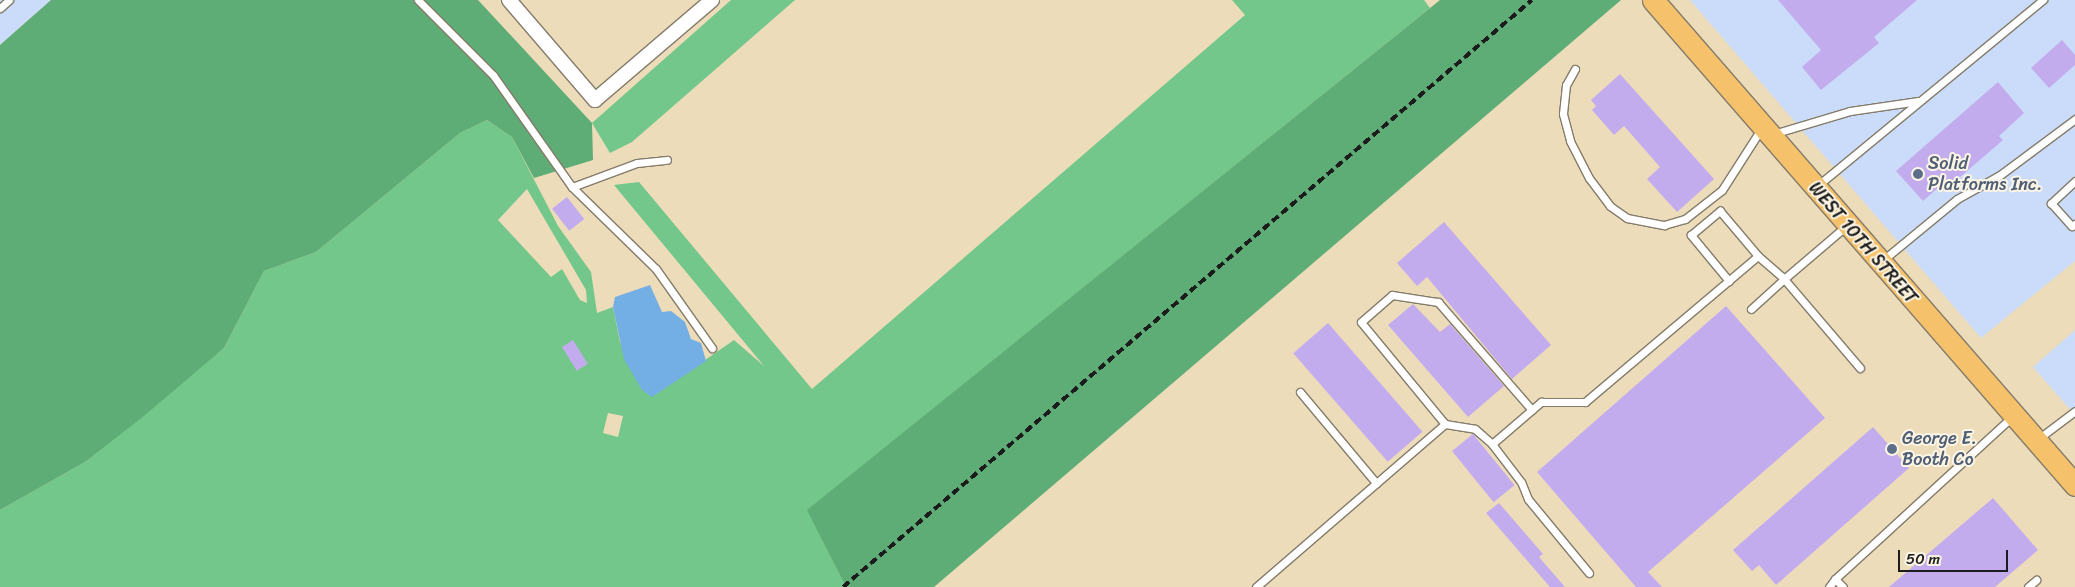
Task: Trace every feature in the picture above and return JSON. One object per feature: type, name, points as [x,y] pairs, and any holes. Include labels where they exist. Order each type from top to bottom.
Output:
[{"type":"main road","name":"WEST 10TH STREET","points":[[1652,0],[1846,226],[2075,485]]},
{"type":"street","points":[[509,0],[595,100],[712,0]]},
{"type":"lane","points":[[0,8],[9,0]]},
{"type":"lane","points":[[418,0],[511,97],[572,187],[656,270],[712,348]]},
{"type":"lane","points":[[1815,188],[2039,1]]},
{"type":"lane","points":[[1575,68],[1566,85],[1563,114],[1570,141],[1588,178],[1610,206],[1627,218],[1664,225],[1686,219],[1722,190],[1766,131],[1850,111],[1919,101]]},
{"type":"lane","points":[[1879,263],[1957,199],[2000,175],[2075,119]]},
{"type":"lane","points":[[572,187],[637,164],[667,160]]},
{"type":"lane","points":[[2075,181],[2052,203],[2072,226],[2075,224]]},
{"type":"lane","points":[[1729,281],[1691,235],[1720,211],[1758,256],[1784,279],[1860,368]]},
{"type":"lane","points":[[1751,309],[1846,226]]},
{"type":"lane","points":[[1492,444],[1541,402],[1585,402],[1758,256]]},
{"type":"lane","points":[[1532,410],[1438,302],[1392,295],[1361,322],[1445,424],[1475,429],[1492,444],[1521,482],[1528,499],[1589,572]]},
{"type":"lane","points":[[1300,392],[1376,483]]},
{"type":"lane","points":[[2036,441],[2075,411]]},
{"type":"lane","points":[[1829,587],[1835,578],[2014,416]]},
{"type":"lane","points":[[1256,587],[1445,424]]},
{"type":"lane","points":[[1835,578],[1843,587]]},
{"type":"lane","points":[[2028,587],[2036,580]]},
{"type":"shaded area","points":[[0,0],[51,0],[0,45]]},
{"type":"shaded area","points":[[1690,0],[2075,0],[2075,261],[1981,338]]},
{"type":"shaded area","points":[[2075,330],[2075,415],[2033,367]]},
{"type":"green space","points":[[51,0],[478,0],[592,123],[593,160],[534,178],[512,137],[487,120],[460,133],[316,252],[264,271],[224,348],[145,415],[85,462],[0,510],[0,45]]},
{"type":"green space","points":[[731,0],[795,0],[632,142],[610,153],[592,123]]},
{"type":"green space","points":[[1232,0],[1424,0],[1430,8],[808,510],[846,587],[0,587],[0,510],[85,462],[224,348],[264,271],[316,252],[460,133],[487,120],[512,137],[558,226],[591,272],[597,313],[613,307],[620,342],[653,396],[734,340],[764,366],[614,185],[639,182],[812,389],[1245,15]],"holes":[[[527,189],[586,290],[587,303],[580,300],[562,269],[551,277],[498,220]],[[608,413],[623,416],[618,437],[603,433]]]},
{"type":"green space","points":[[1440,0],[1621,0],[934,587],[846,587],[807,510]]},
{"type":"water","points":[[650,285],[662,312],[671,311],[685,322],[691,339],[701,343],[706,361],[652,397],[642,390],[624,359],[613,307],[615,297]]},
{"type":"building","points":[[1778,0],[1917,0],[1874,37],[1879,43],[1821,90],[1802,67],[1821,50]]},
{"type":"building","points":[[2062,40],[2075,55],[2075,65],[2049,88],[2031,68]]},
{"type":"building","points":[[1620,74],[1714,179],[1677,212],[1647,179],[1660,167],[1624,126],[1614,135],[1592,110],[1596,106],[1591,100]]},
{"type":"building","points":[[1998,82],[2024,113],[1999,136],[2003,140],[1952,184],[1948,179],[1923,201],[1896,171]]},
{"type":"building","points":[[567,197],[584,219],[569,231],[552,209]]},
{"type":"building","points":[[1444,222],[1551,345],[1512,379],[1427,277],[1417,286],[1397,263]]},
{"type":"building","points":[[1413,304],[1440,332],[1450,324],[1504,386],[1468,417],[1388,325]]},
{"type":"building","points":[[1726,306],[1825,418],[1648,572],[1662,587],[1636,587],[1537,472]]},
{"type":"building","points":[[1328,323],[1422,432],[1388,462],[1293,353]]},
{"type":"building","points":[[573,340],[588,364],[577,371],[562,347]]},
{"type":"building","points":[[1873,427],[1909,468],[1776,585],[1759,565],[1752,571],[1733,550]]},
{"type":"building","points":[[1473,434],[1515,485],[1494,502],[1452,451]]},
{"type":"building","points":[[1993,498],[2038,550],[1995,587],[1889,587]]},
{"type":"building","points":[[1499,503],[1543,554],[1539,557],[1565,587],[1550,587],[1486,513]]},
{"type":"railway","points":[[843,587],[1532,0]]},
{"type":"place","name":"Solid Platforms Inc.","points":[[1918,174]]},
{"type":"place","name":"George E. Booth Co","points":[[1892,449]]}]
